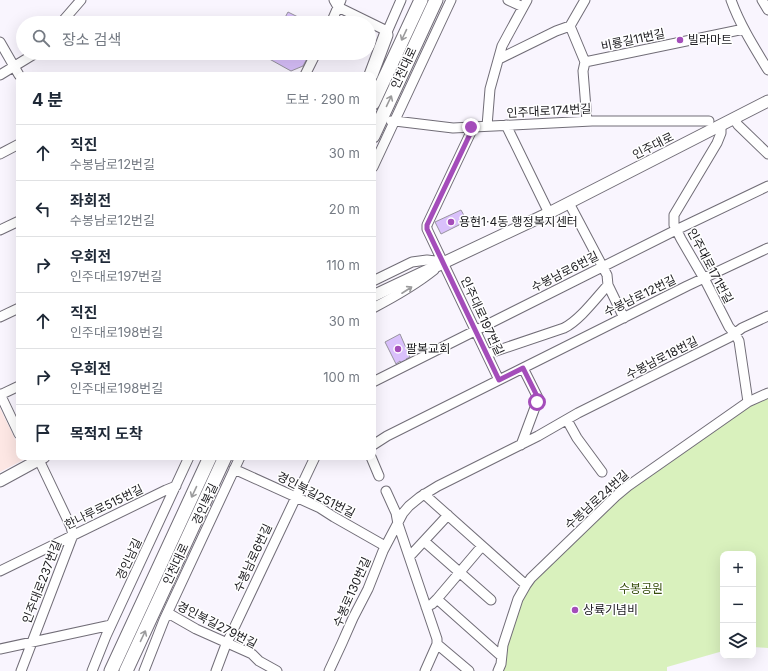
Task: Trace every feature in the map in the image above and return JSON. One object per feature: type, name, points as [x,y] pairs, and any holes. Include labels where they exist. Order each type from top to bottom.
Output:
[{"type":"highway","name":"인천대로","points":[[376,97],[421,0]]},
{"type":"highway","name":"인천대로","points":[[376,130],[436,0]]},
{"type":"highway","points":[[373,72],[386,33]]},
{"type":"highway","name":"인천대로","points":[[111,671],[209,460]]},
{"type":"highway","name":"인천대로","points":[[126,671],[224,460]]},
{"type":"main road","name":"인주대로","points":[[376,295],[549,213],[710,126],[727,122],[768,101]]},
{"type":"main road","points":[[0,481],[34,460]]},
{"type":"street","points":[[67,16],[81,0]]},
{"type":"street","points":[[376,55],[401,0]]},
{"type":"street","points":[[376,160],[451,0]]},
{"type":"street","points":[[487,126],[490,89],[502,46],[525,3],[508,0]]},
{"type":"street","points":[[499,59],[556,31],[570,26],[585,0]]},
{"type":"street","points":[[731,0],[736,14],[768,70]]},
{"type":"street","points":[[762,0],[768,10]]},
{"type":"street","points":[[333,16],[338,2],[360,16]]},
{"type":"street","points":[[570,26],[584,62],[583,71],[587,121]]},
{"type":"street","points":[[376,27],[386,33]]},
{"type":"street","name":"비룡길11번길","points":[[584,62],[744,29]]},
{"type":"street","points":[[0,42],[17,72]]},
{"type":"street","points":[[0,75],[25,60]]},
{"type":"street","points":[[306,72],[312,60]]},
{"type":"street","points":[[368,72],[374,60]]},
{"type":"street","name":"인주대로174번길","points":[[393,121],[453,128],[587,121],[710,126]]},
{"type":"street","points":[[727,122],[738,125],[768,154]]},
{"type":"street","name":"인주대로171번길","points":[[727,122],[717,143],[674,215],[674,225],[704,279],[728,327],[739,341],[748,402]]},
{"type":"street","points":[[506,125],[549,213]]},
{"type":"street","name":"인주대로197번길","points":[[471,127],[471,132],[427,225],[427,229],[499,380]]},
{"type":"street","points":[[0,154],[16,146]]},
{"type":"street","name":"수봉남로6번길","points":[[376,380],[603,266],[768,186]]},
{"type":"street","points":[[569,203],[603,266],[607,275],[608,285],[624,318]]},
{"type":"street","points":[[0,230],[16,222]]},
{"type":"street","name":"수봉남로12번길","points":[[376,443],[387,436],[523,368],[768,248]]},
{"type":"street","points":[[376,280],[412,262],[427,260],[444,262]]},
{"type":"street","points":[[376,306],[420,282],[444,262]]},
{"type":"street","points":[[487,354],[570,325],[588,308],[608,285]]},
{"type":"street","points":[[0,317],[16,309]]},
{"type":"street","name":"수봉남로18번길","points":[[398,524],[403,513],[409,506],[424,494],[730,337],[742,328],[768,316]]},
{"type":"street","points":[[521,445],[538,398],[523,368]]},
{"type":"street","points":[[16,387],[0,395],[16,428]]},
{"type":"street","name":"수봉남로24번길","points":[[498,671],[503,645],[516,606],[531,578],[628,486],[748,402],[768,393]]},
{"type":"street","points":[[566,420],[577,438],[602,472]]},
{"type":"street","name":"인주대로237번길","points":[[21,671],[73,535],[71,527],[37,460]]},
{"type":"street","name":"경인남길","points":[[92,671],[111,625],[188,460]]},
{"type":"street","name":"경인북길","points":[[144,671],[168,613],[238,460]]},
{"type":"street","name":"수봉남로6번길","points":[[216,671],[226,643],[314,460]]},
{"type":"street","points":[[372,460],[379,476]]},
{"type":"street","name":"경인북길251번길","points":[[234,469],[320,508],[385,546]]},
{"type":"street","name":"한나루로515번길","points":[[0,571],[176,486]]},
{"type":"street","points":[[386,491],[396,513],[398,524],[437,638],[437,644],[425,671]]},
{"type":"street","points":[[424,494],[526,585]]},
{"type":"street","points":[[409,556],[448,515]]},
{"type":"street","name":"수봉로130번길","points":[[329,671],[368,589],[385,546],[398,524]]},
{"type":"street","points":[[424,541],[491,600]]},
{"type":"street","points":[[426,606],[432,604],[437,599],[482,546]]},
{"type":"street","points":[[437,599],[502,656]]},
{"type":"street","name":"경인북길279번길","points":[[168,613],[196,629],[252,654],[259,661],[277,671]]},
{"type":"street","points":[[0,649],[111,625]]},
{"type":"street","points":[[437,644],[465,670]]},
{"type":"shaded area","points":[[0,408],[16,441],[16,460],[23,460],[0,472]]},
{"type":"green space","name":"수봉공원","points":[[768,395],[768,648],[756,647],[756,551],[720,551],[720,652],[667,667],[667,671],[499,671],[526,585],[602,511],[748,402]]},
{"type":"building","points":[[288,12],[296,16],[286,16]]},
{"type":"building","points":[[271,60],[306,60],[303,66],[291,71]]},
{"type":"building","name":"용현1·4동 행정복지센터","points":[[461,210],[467,221],[441,234],[435,222]]},
{"type":"building","name":"팔복교회","points":[[400,334],[410,357],[401,363],[400,361],[396,364],[385,342]]},
{"type":"place","name":"빌라마트","points":[[680,40]]},
{"type":"place","name":"용현1·4동 행정복지센터","points":[[451,222]]},
{"type":"place","name":"팔복교회","points":[[398,349]]},
{"type":"place","name":"상륙기념비","points":[[575,610]]},
{"type":"route","points":[[471,127],[471,132],[427,225],[427,229],[499,380],[523,368],[538,398],[537,402]]}]
